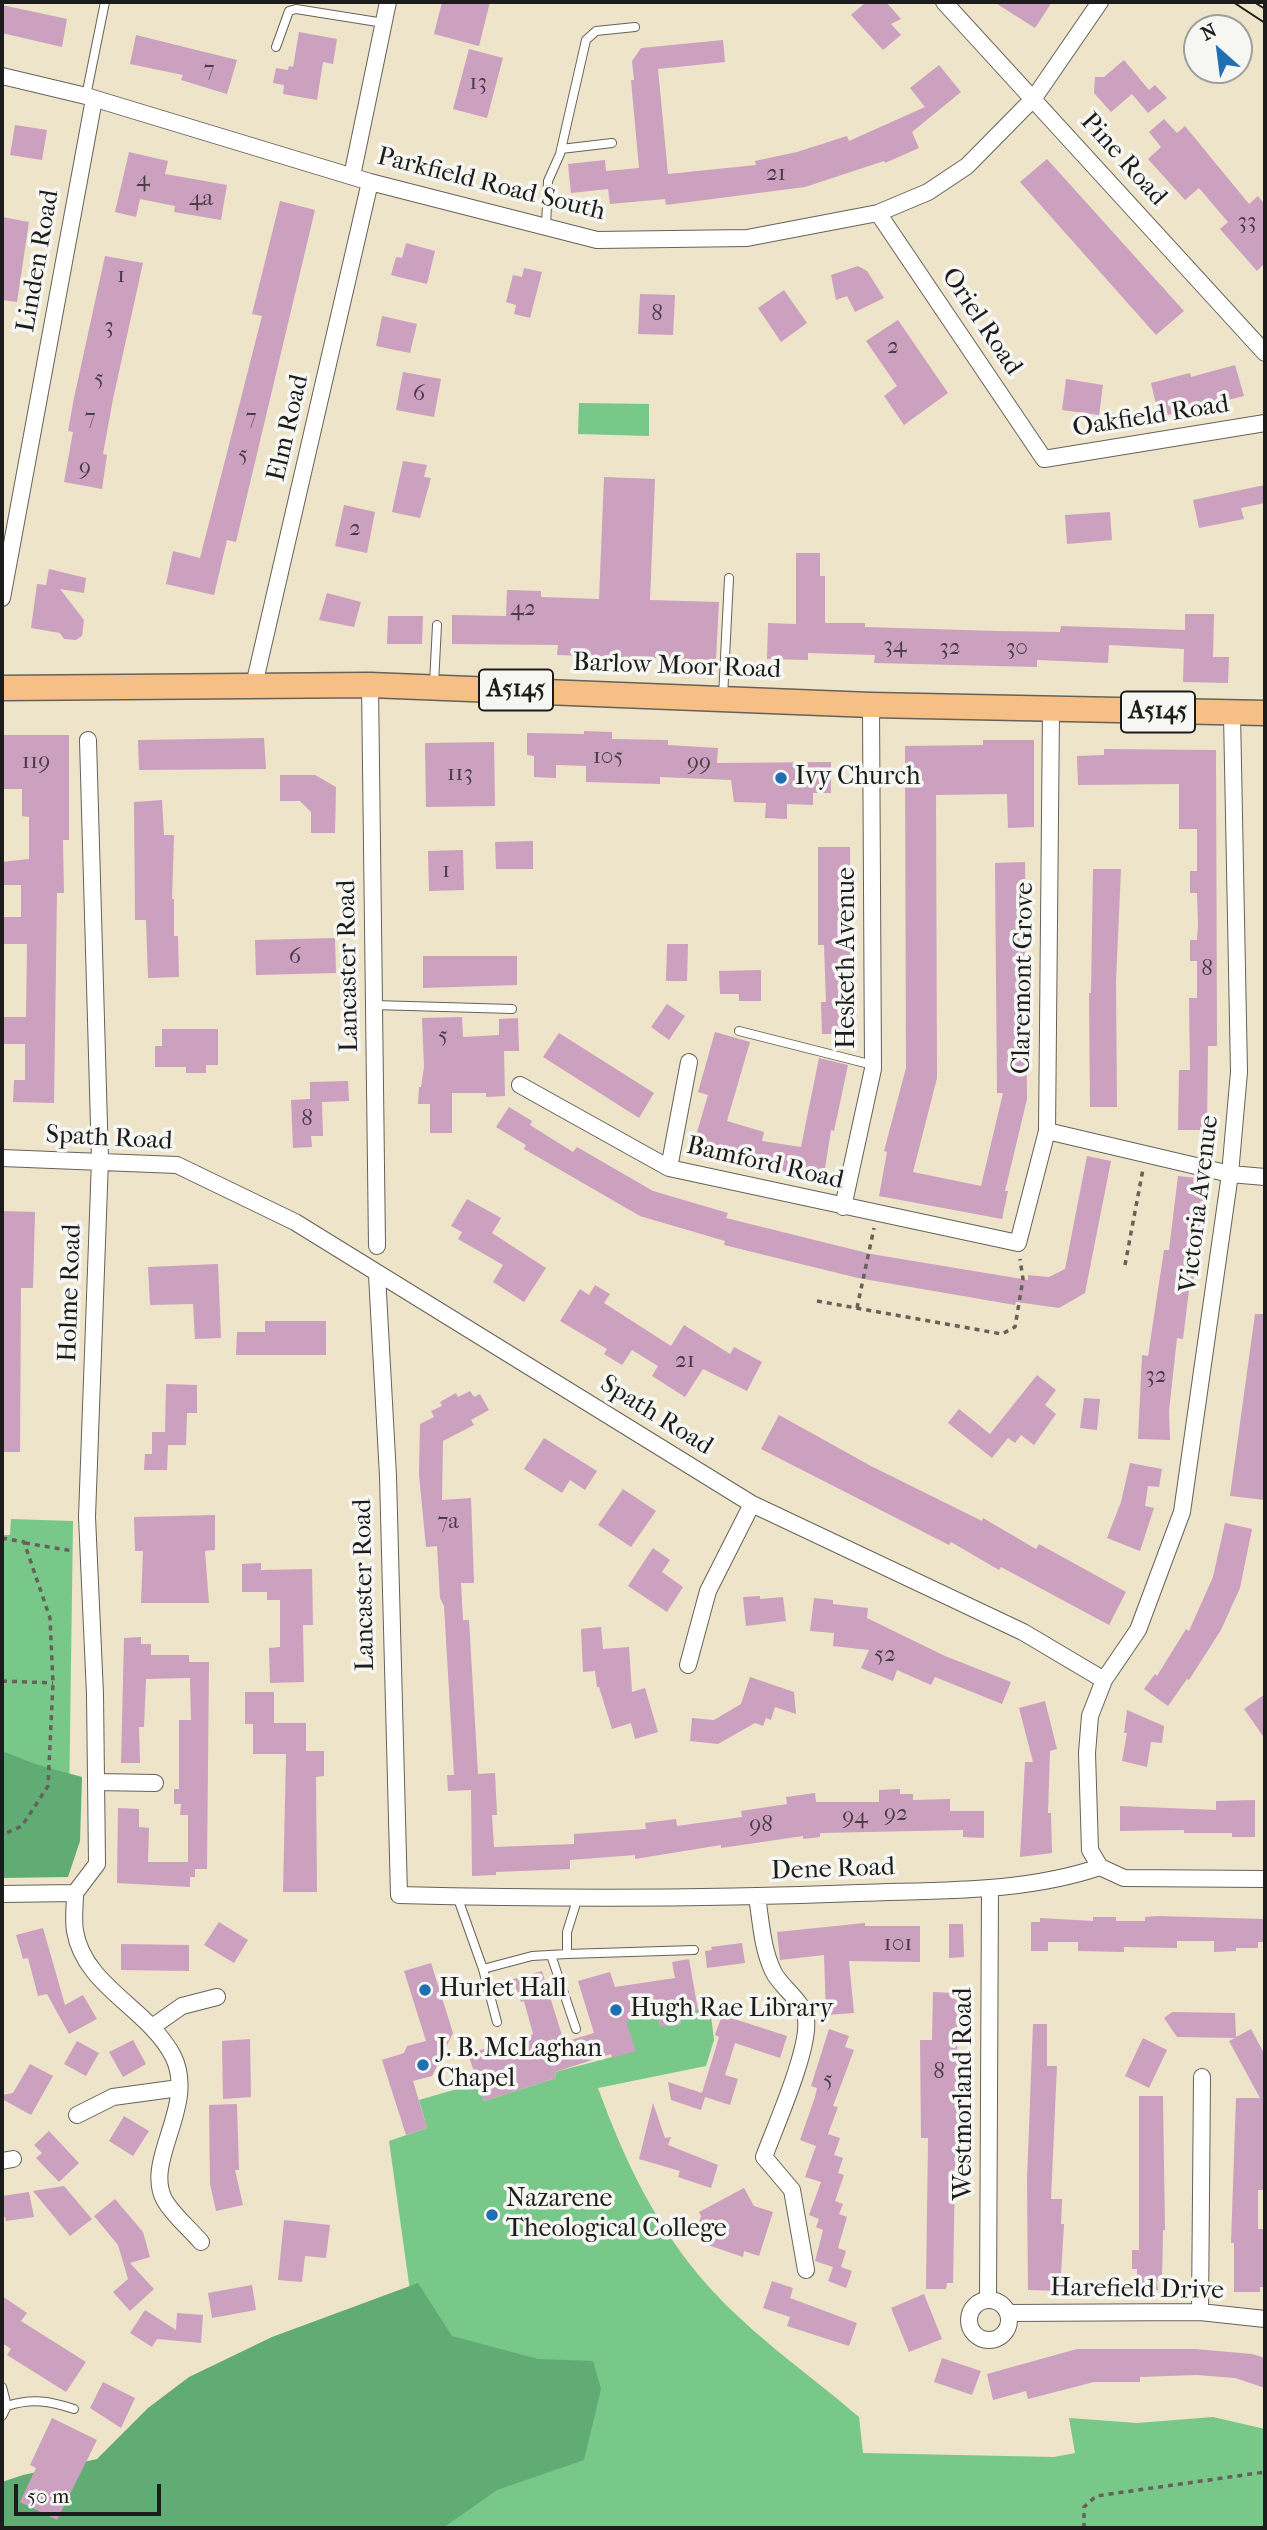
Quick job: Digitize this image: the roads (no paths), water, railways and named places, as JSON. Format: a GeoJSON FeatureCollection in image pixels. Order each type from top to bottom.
{"type":"FeatureCollection","features":[{"type":"Feature","properties":{"kind":"main road","name":"Barlow Moor Road"},"geometry":{"type":"LineString","coordinates":[[2,688],[370,684],[871,705],[1265,713]]}},
{"type":"Feature","properties":{"kind":"street"},"geometry":{"type":"LineString","coordinates":[[352,176],[388,2]]}},
{"type":"Feature","properties":{"kind":"street","name":"Pine Road"},"geometry":{"type":"LineString","coordinates":[[944,2],[1265,353]]}},
{"type":"Feature","properties":{"kind":"street","name":"Parkfield Road South"},"geometry":{"type":"LineString","coordinates":[[2,76],[90,97],[370,183],[597,240],[747,238],[878,213],[928,192],[967,166],[1034,98],[1100,2]]}},
{"type":"Feature","properties":{"kind":"street","name":"Linden Road"},"geometry":{"type":"LineString","coordinates":[[2,598],[90,97]]}},
{"type":"Feature","properties":{"kind":"street","name":"Elm Road"},"geometry":{"type":"LineString","coordinates":[[254,685],[370,183]]}},
{"type":"Feature","properties":{"kind":"street","name":"Oriel Road"},"geometry":{"type":"LineString","coordinates":[[878,213],[1044,459]]}},
{"type":"Feature","properties":{"kind":"street","name":"Oakfield Road"},"geometry":{"type":"LineString","coordinates":[[1044,459],[1265,422]]}},
{"type":"Feature","properties":{"kind":"street","name":"Lancaster Road"},"geometry":{"type":"LineString","coordinates":[[370,684],[377,1246]]}},
{"type":"Feature","properties":{"kind":"street","name":"Hesketh Avenue"},"geometry":{"type":"LineString","coordinates":[[843,1207],[873,1065],[871,705]]}},
{"type":"Feature","properties":{"kind":"street","name":"Claremont Grove"},"geometry":{"type":"LineString","coordinates":[[1018,1243],[1047,1130],[1051,710]]}},
{"type":"Feature","properties":{"kind":"street","name":"Victoria Avenue"},"geometry":{"type":"LineString","coordinates":[[1104,1680],[1138,1630],[1182,1512],[1230,1174],[1240,1072],[1232,714]]}},
{"type":"Feature","properties":{"kind":"street","name":"Holme Road"},"geometry":{"type":"LineString","coordinates":[[75,1893],[97,1864],[87,1517],[100,1160],[88,740]]}},
{"type":"Feature","properties":{"kind":"street"},"geometry":{"type":"LineString","coordinates":[[669,1168],[689,1062]]}},
{"type":"Feature","properties":{"kind":"street","name":"Bamford Road"},"geometry":{"type":"LineString","coordinates":[[520,1085],[669,1168],[1018,1243]]}},
{"type":"Feature","properties":{"kind":"street"},"geometry":{"type":"LineString","coordinates":[[1047,1130],[1230,1174],[1265,1177]]}},
{"type":"Feature","properties":{"kind":"street","name":"Spath Road"},"geometry":{"type":"LineString","coordinates":[[2,1158],[177,1165],[295,1222],[752,1504],[1023,1632],[1104,1680]]}},
{"type":"Feature","properties":{"kind":"street","name":"Lancaster Road"},"geometry":{"type":"LineString","coordinates":[[377,1275],[387,1476],[399,1895]]}},
{"type":"Feature","properties":{"kind":"street"},"geometry":{"type":"LineString","coordinates":[[688,1665],[708,1591],[752,1504]]}},
{"type":"Feature","properties":{"kind":"street"},"geometry":{"type":"LineString","coordinates":[[1104,1680],[1090,1716],[1087,1753],[1090,1850],[1100,1867],[1124,1878],[1265,1879]]}},
{"type":"Feature","properties":{"kind":"street"},"geometry":{"type":"LineString","coordinates":[[96,1782],[155,1783]]}},
{"type":"Feature","properties":{"kind":"street","name":"Dene Road"},"geometry":{"type":"LineString","coordinates":[[399,1895],[578,1899],[757,1897],[990,1889],[1062,1880],[1100,1867]]}},
{"type":"Feature","properties":{"kind":"street","name":"Westmorland Road"},"geometry":{"type":"LineString","coordinates":[[988,2300],[990,1889]]}},
{"type":"Feature","properties":{"kind":"street"},"geometry":{"type":"LineString","coordinates":[[2,1894],[75,1893],[75,1931],[90,1969],[152,2027],[174,2057],[179,2088],[177,2117],[159,2164],[164,2200],[201,2242]]}},
{"type":"Feature","properties":{"kind":"street"},"geometry":{"type":"LineString","coordinates":[[757,1897],[765,1945],[773,1972],[793,1995],[806,2018],[803,2044],[764,2157],[792,2190],[806,2270]]}},
{"type":"Feature","properties":{"kind":"street"},"geometry":{"type":"LineString","coordinates":[[152,2027],[182,2006],[217,1997]]}},
{"type":"Feature","properties":{"kind":"street"},"geometry":{"type":"LineString","coordinates":[[1200,2312],[1202,2077]]}},
{"type":"Feature","properties":{"kind":"street"},"geometry":{"type":"LineString","coordinates":[[78,2115],[113,2097],[179,2088]]}},
{"type":"Feature","properties":{"kind":"street"},"geometry":{"type":"LineString","coordinates":[[988,2300],[1000,2303],[1008,2313],[1008,2326],[1000,2336],[988,2340],[976,2334],[970,2316],[976,2305],[988,2300]]}},
{"type":"Feature","properties":{"kind":"street","name":"Harefield Drive"},"geometry":{"type":"LineString","coordinates":[[1008,2313],[1200,2312],[1265,2319]]}},
{"type":"Feature","properties":{"kind":"lane"},"geometry":{"type":"LineString","coordinates":[[90,97],[106,2]]}},
{"type":"Feature","properties":{"kind":"lane"},"geometry":{"type":"LineString","coordinates":[[276,47],[285,16],[296,9],[384,23]]}},
{"type":"Feature","properties":{"kind":"lane"},"geometry":{"type":"LineString","coordinates":[[546,227],[544,213],[548,181],[561,149],[586,40],[596,31],[635,27]]}},
{"type":"Feature","properties":{"kind":"lane"},"geometry":{"type":"LineString","coordinates":[[561,149],[612,143]]}},
{"type":"Feature","properties":{"kind":"lane"},"geometry":{"type":"LineString","coordinates":[[723,698],[730,578]]}},
{"type":"Feature","properties":{"kind":"lane"},"geometry":{"type":"LineString","coordinates":[[434,687],[437,625]]}},
{"type":"Feature","properties":{"kind":"lane"},"geometry":{"type":"LineString","coordinates":[[374,1005],[512,1009]]}},
{"type":"Feature","properties":{"kind":"lane"},"geometry":{"type":"LineString","coordinates":[[739,1031],[873,1065]]}},
{"type":"Feature","properties":{"kind":"lane"},"geometry":{"type":"LineString","coordinates":[[457,1896],[483,1969],[497,2022]]}},
{"type":"Feature","properties":{"kind":"lane"},"geometry":{"type":"LineString","coordinates":[[566,1954],[568,1932],[578,1899]]}},
{"type":"Feature","properties":{"kind":"lane"},"geometry":{"type":"LineString","coordinates":[[483,1969],[551,1955],[694,1950]]}},
{"type":"Feature","properties":{"kind":"lane"},"geometry":{"type":"LineString","coordinates":[[551,1955],[576,2029]]}},
{"type":"Feature","properties":{"kind":"lane"},"geometry":{"type":"LineString","coordinates":[[2,2387],[7,2406],[2,2416]]}},
{"type":"Feature","properties":{"kind":"lane"},"geometry":{"type":"LineString","coordinates":[[7,2406],[24,2401],[47,2400],[74,2409]]}},
{"type":"Feature","properties":{"kind":"tram line"},"geometry":{"type":"LineString","coordinates":[[1233,2],[1265,23]]}},
{"type":"Feature","properties":{"kind":"tram line"},"geometry":{"type":"LineString","coordinates":[[1254,2],[1265,9]]}},
{"type":"Feature","properties":{"kind":"place","name":"Ivy Church"},"geometry":{"type":"Point","coordinates":[781,778]}},
{"type":"Feature","properties":{"kind":"place","name":"Hurlet Hall"},"geometry":{"type":"Point","coordinates":[425,1990]}},
{"type":"Feature","properties":{"kind":"place","name":"Hugh Rae Library"},"geometry":{"type":"Point","coordinates":[616,2010]}},
{"type":"Feature","properties":{"kind":"place","name":"J. B. McLaghan Chapel"},"geometry":{"type":"Point","coordinates":[423,2065]}},
{"type":"Feature","properties":{"kind":"place","name":"Nazarene Theological College"},"geometry":{"type":"Point","coordinates":[492,2215]}}]}
